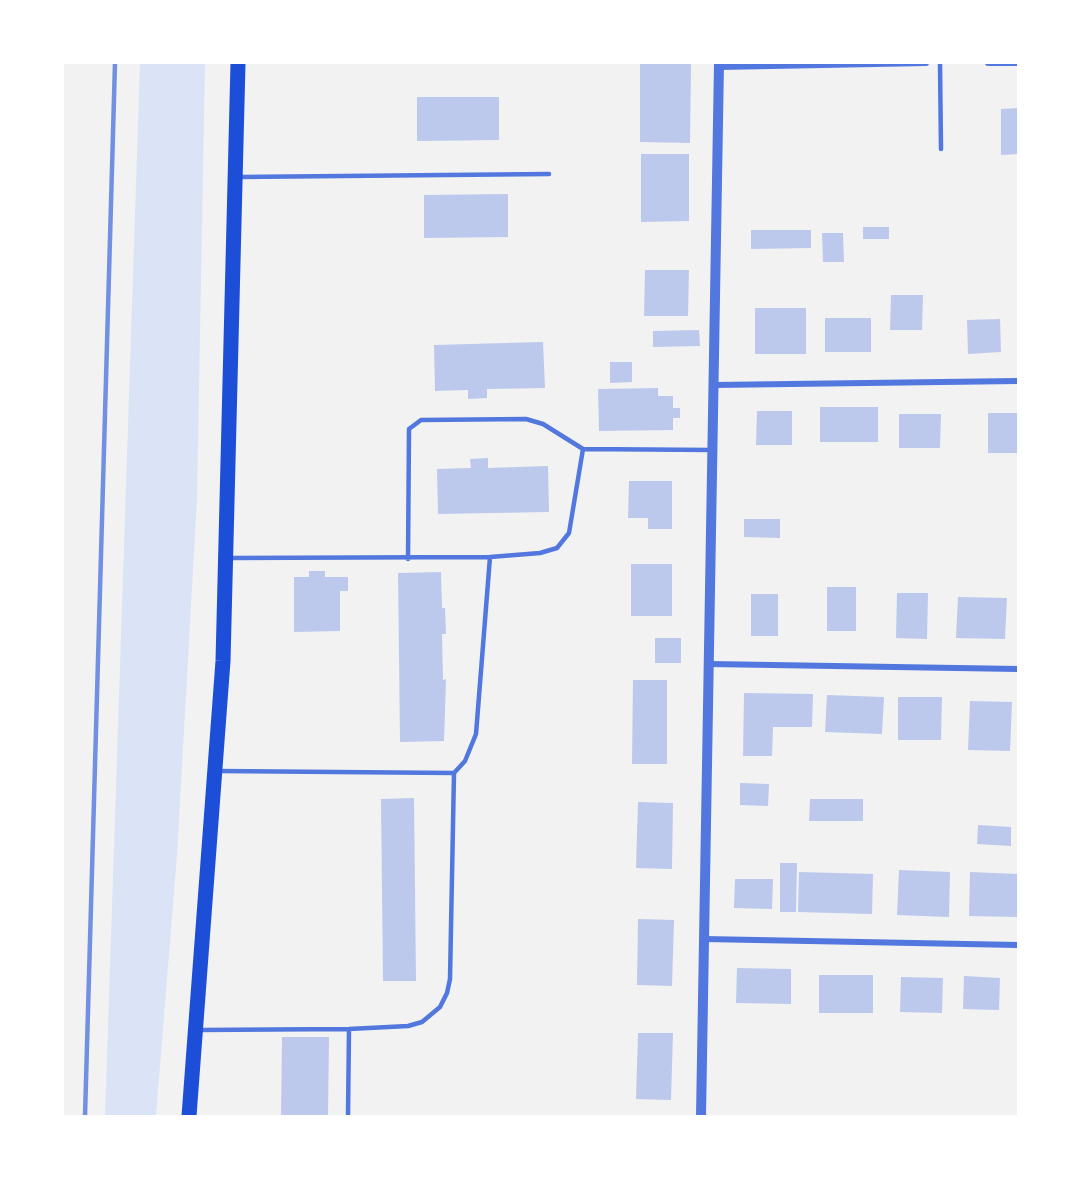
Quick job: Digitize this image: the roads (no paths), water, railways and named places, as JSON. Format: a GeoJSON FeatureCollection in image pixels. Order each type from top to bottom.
{"type":"FeatureCollection","features":[{"type":"Feature","properties":{"kind":"main road"},"geometry":{"type":"LineString","coordinates":[[189,1116],[215,771],[227,558],[238,63]]}},
{"type":"Feature","properties":{"kind":"street"},"geometry":{"type":"LineString","coordinates":[[700,1116],[710,664],[719,65],[926,63]]}},
{"type":"Feature","properties":{"kind":"street"},"geometry":{"type":"LineString","coordinates":[[988,63],[1018,63]]}},
{"type":"Feature","properties":{"kind":"street"},"geometry":{"type":"LineString","coordinates":[[714,385],[1018,381]]}},
{"type":"Feature","properties":{"kind":"street"},"geometry":{"type":"LineString","coordinates":[[710,664],[1018,669]]}},
{"type":"Feature","properties":{"kind":"street"},"geometry":{"type":"LineString","coordinates":[[703,939],[1018,945]]}},
{"type":"Feature","properties":{"kind":"lane"},"geometry":{"type":"LineString","coordinates":[[940,63],[941,148]]}},
{"type":"Feature","properties":{"kind":"lane"},"geometry":{"type":"LineString","coordinates":[[236,177],[549,174]]}},
{"type":"Feature","properties":{"kind":"lane"},"geometry":{"type":"LineString","coordinates":[[408,559],[409,429],[421,420],[526,419],[543,424],[583,449],[713,450]]}},
{"type":"Feature","properties":{"kind":"lane"},"geometry":{"type":"LineString","coordinates":[[227,558],[490,557],[540,553],[557,548],[568,533],[583,449]]}},
{"type":"Feature","properties":{"kind":"lane"},"geometry":{"type":"LineString","coordinates":[[196,1030],[349,1029],[408,1026],[423,1022],[440,1007],[450,980],[454,773],[465,761],[476,734],[490,557]]}},
{"type":"Feature","properties":{"kind":"lane"},"geometry":{"type":"LineString","coordinates":[[215,771],[454,773]]}},
{"type":"Feature","properties":{"kind":"lane"},"geometry":{"type":"LineString","coordinates":[[348,1116],[349,1029]]}},
{"type":"Feature","properties":{"kind":"railway"},"geometry":{"type":"LineString","coordinates":[[85,1116],[115,63]]}}]}
